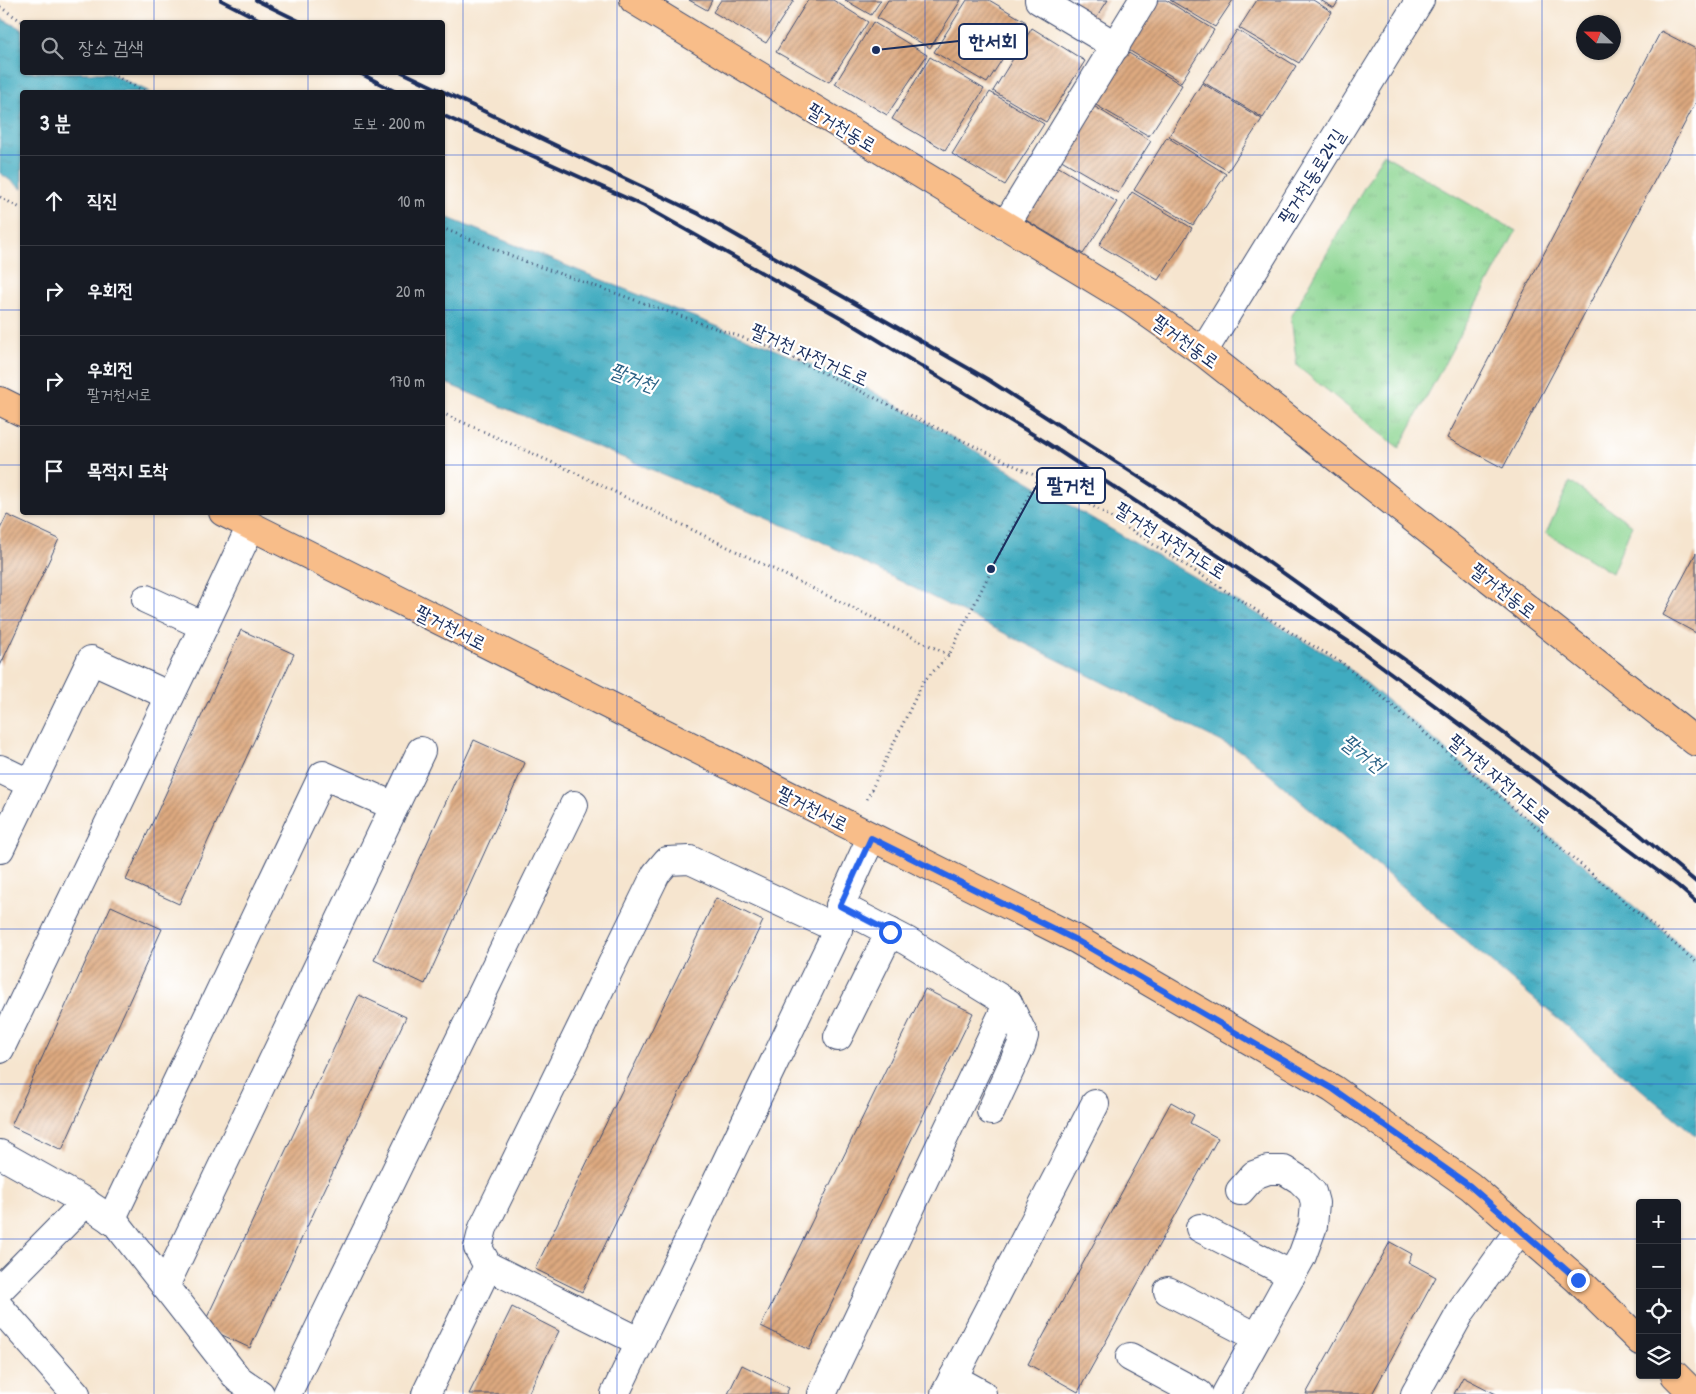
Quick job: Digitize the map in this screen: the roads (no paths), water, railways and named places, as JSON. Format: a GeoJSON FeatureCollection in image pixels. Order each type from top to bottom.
{"type":"FeatureCollection","features":[{"type":"Feature","properties":{"kind":"main road","name":"팔거천동로"},"geometry":{"type":"LineString","coordinates":[[634,0],[1132,302],[1203,352],[1696,742]]}},
{"type":"Feature","properties":{"kind":"main road"},"geometry":{"type":"LineString","coordinates":[[0,401],[20,411]]}},
{"type":"Feature","properties":{"kind":"main road","name":"팔거천서로"},"geometry":{"type":"LineString","coordinates":[[229,515],[1076,940],[1333,1089],[1470,1186],[1578,1280],[1636,1337]]}},
{"type":"Feature","properties":{"kind":"main road"},"geometry":{"type":"LineString","coordinates":[[1679,1379],[1694,1394]]}},
{"type":"Feature","properties":{"kind":"street"},"geometry":{"type":"LineString","coordinates":[[1039,0],[1116,46]]}},
{"type":"Feature","properties":{"kind":"street"},"geometry":{"type":"LineString","coordinates":[[1005,226],[1143,0]]}},
{"type":"Feature","properties":{"kind":"street","name":"팔거천동로24길"},"geometry":{"type":"LineString","coordinates":[[1203,352],[1420,0]]}},
{"type":"Feature","properties":{"kind":"street"},"geometry":{"type":"LineString","coordinates":[[0,1049],[251,526]]}},
{"type":"Feature","properties":{"kind":"street"},"geometry":{"type":"LineString","coordinates":[[146,599],[204,626]]}},
{"type":"Feature","properties":{"kind":"street"},"geometry":{"type":"LineString","coordinates":[[0,850],[91,660],[170,696]]}},
{"type":"Feature","properties":{"kind":"street"},"geometry":{"type":"LineString","coordinates":[[165,1286],[421,751]]}},
{"type":"Feature","properties":{"kind":"street"},"geometry":{"type":"LineString","coordinates":[[0,769],[31,784]]}},
{"type":"Feature","properties":{"kind":"street"},"geometry":{"type":"LineString","coordinates":[[111,1220],[323,775],[394,806]]}},
{"type":"Feature","properties":{"kind":"street"},"geometry":{"type":"LineString","coordinates":[[287,1394],[574,805]]}},
{"type":"Feature","properties":{"kind":"street"},"geometry":{"type":"LineString","coordinates":[[615,1394],[839,918],[862,833]]}},
{"type":"Feature","properties":{"kind":"street"},"geometry":{"type":"LineString","coordinates":[[640,1342],[488,1266],[478,1248],[483,1228],[656,874],[668,861],[690,860],[839,918],[890,932],[1008,1003],[1024,1036],[991,1111]]}},
{"type":"Feature","properties":{"kind":"street"},"geometry":{"type":"LineString","coordinates":[[838,1037],[890,932]]}},
{"type":"Feature","properties":{"kind":"street"},"geometry":{"type":"LineString","coordinates":[[822,1394],[1008,1003]]}},
{"type":"Feature","properties":{"kind":"street"},"geometry":{"type":"LineString","coordinates":[[982,1394],[949,1386],[1095,1104]]}},
{"type":"Feature","properties":{"kind":"street"},"geometry":{"type":"LineString","coordinates":[[0,1154],[86,1202],[116,1224],[238,1379],[260,1394]]}},
{"type":"Feature","properties":{"kind":"street"},"geometry":{"type":"LineString","coordinates":[[1226,1394],[1302,1256],[1313,1226],[1315,1203],[1312,1192],[1300,1180],[1284,1170],[1268,1170],[1254,1176],[1240,1191]]}},
{"type":"Feature","properties":{"kind":"street"},"geometry":{"type":"LineString","coordinates":[[0,1289],[86,1202]]}},
{"type":"Feature","properties":{"kind":"street"},"geometry":{"type":"LineString","coordinates":[[1200,1228],[1292,1275]]}},
{"type":"Feature","properties":{"kind":"street"},"geometry":{"type":"LineString","coordinates":[[1415,1394],[1462,1310],[1520,1229]]}},
{"type":"Feature","properties":{"kind":"street"},"geometry":{"type":"LineString","coordinates":[[426,1394],[488,1266]]}},
{"type":"Feature","properties":{"kind":"street"},"geometry":{"type":"LineString","coordinates":[[1168,1291],[1257,1337]]}},
{"type":"Feature","properties":{"kind":"street"},"geometry":{"type":"LineString","coordinates":[[0,1308],[76,1394]]}},
{"type":"Feature","properties":{"kind":"street"},"geometry":{"type":"LineString","coordinates":[[1130,1357],[1199,1394]]}},
{"type":"Feature","properties":{"kind":"water"},"geometry":{"type":"Polygon","coordinates":[[[0,18],[20,28],[20,75],[113,75],[146,90],[20,90],[20,188],[0,173],[0,18]]]}},
{"type":"Feature","properties":{"kind":"water"},"geometry":{"type":"Polygon","coordinates":[[[445,217],[858,383],[1341,662],[1696,958],[1696,1136],[1244,753],[814,538],[445,383],[445,217]]]}},
{"type":"Feature","properties":{"kind":"railway"},"geometry":{"type":"LineString","coordinates":[[221,0],[260,20]]}},
{"type":"Feature","properties":{"kind":"railway"},"geometry":{"type":"LineString","coordinates":[[256,0],[297,20]]}},
{"type":"Feature","properties":{"kind":"railway"},"geometry":{"type":"LineString","coordinates":[[364,75],[392,90]]}},
{"type":"Feature","properties":{"kind":"railway"},"geometry":{"type":"LineString","coordinates":[[408,75],[440,90]]}},
{"type":"Feature","properties":{"kind":"railway"},"geometry":{"type":"LineString","coordinates":[[445,93],[699,214],[987,379],[1240,542],[1412,665],[1638,833],[1696,882]]}},
{"type":"Feature","properties":{"kind":"railway"},"geometry":{"type":"LineString","coordinates":[[445,116],[644,206],[847,321],[1047,443],[1349,642],[1678,886],[1696,902]]}},
{"type":"Feature","properties":{"kind":"place","name":"한서회"},"geometry":{"type":"Point","coordinates":[876,50]}},
{"type":"Feature","properties":{"kind":"place","name":"팔거천"},"geometry":{"type":"Point","coordinates":[991,569]}}]}
